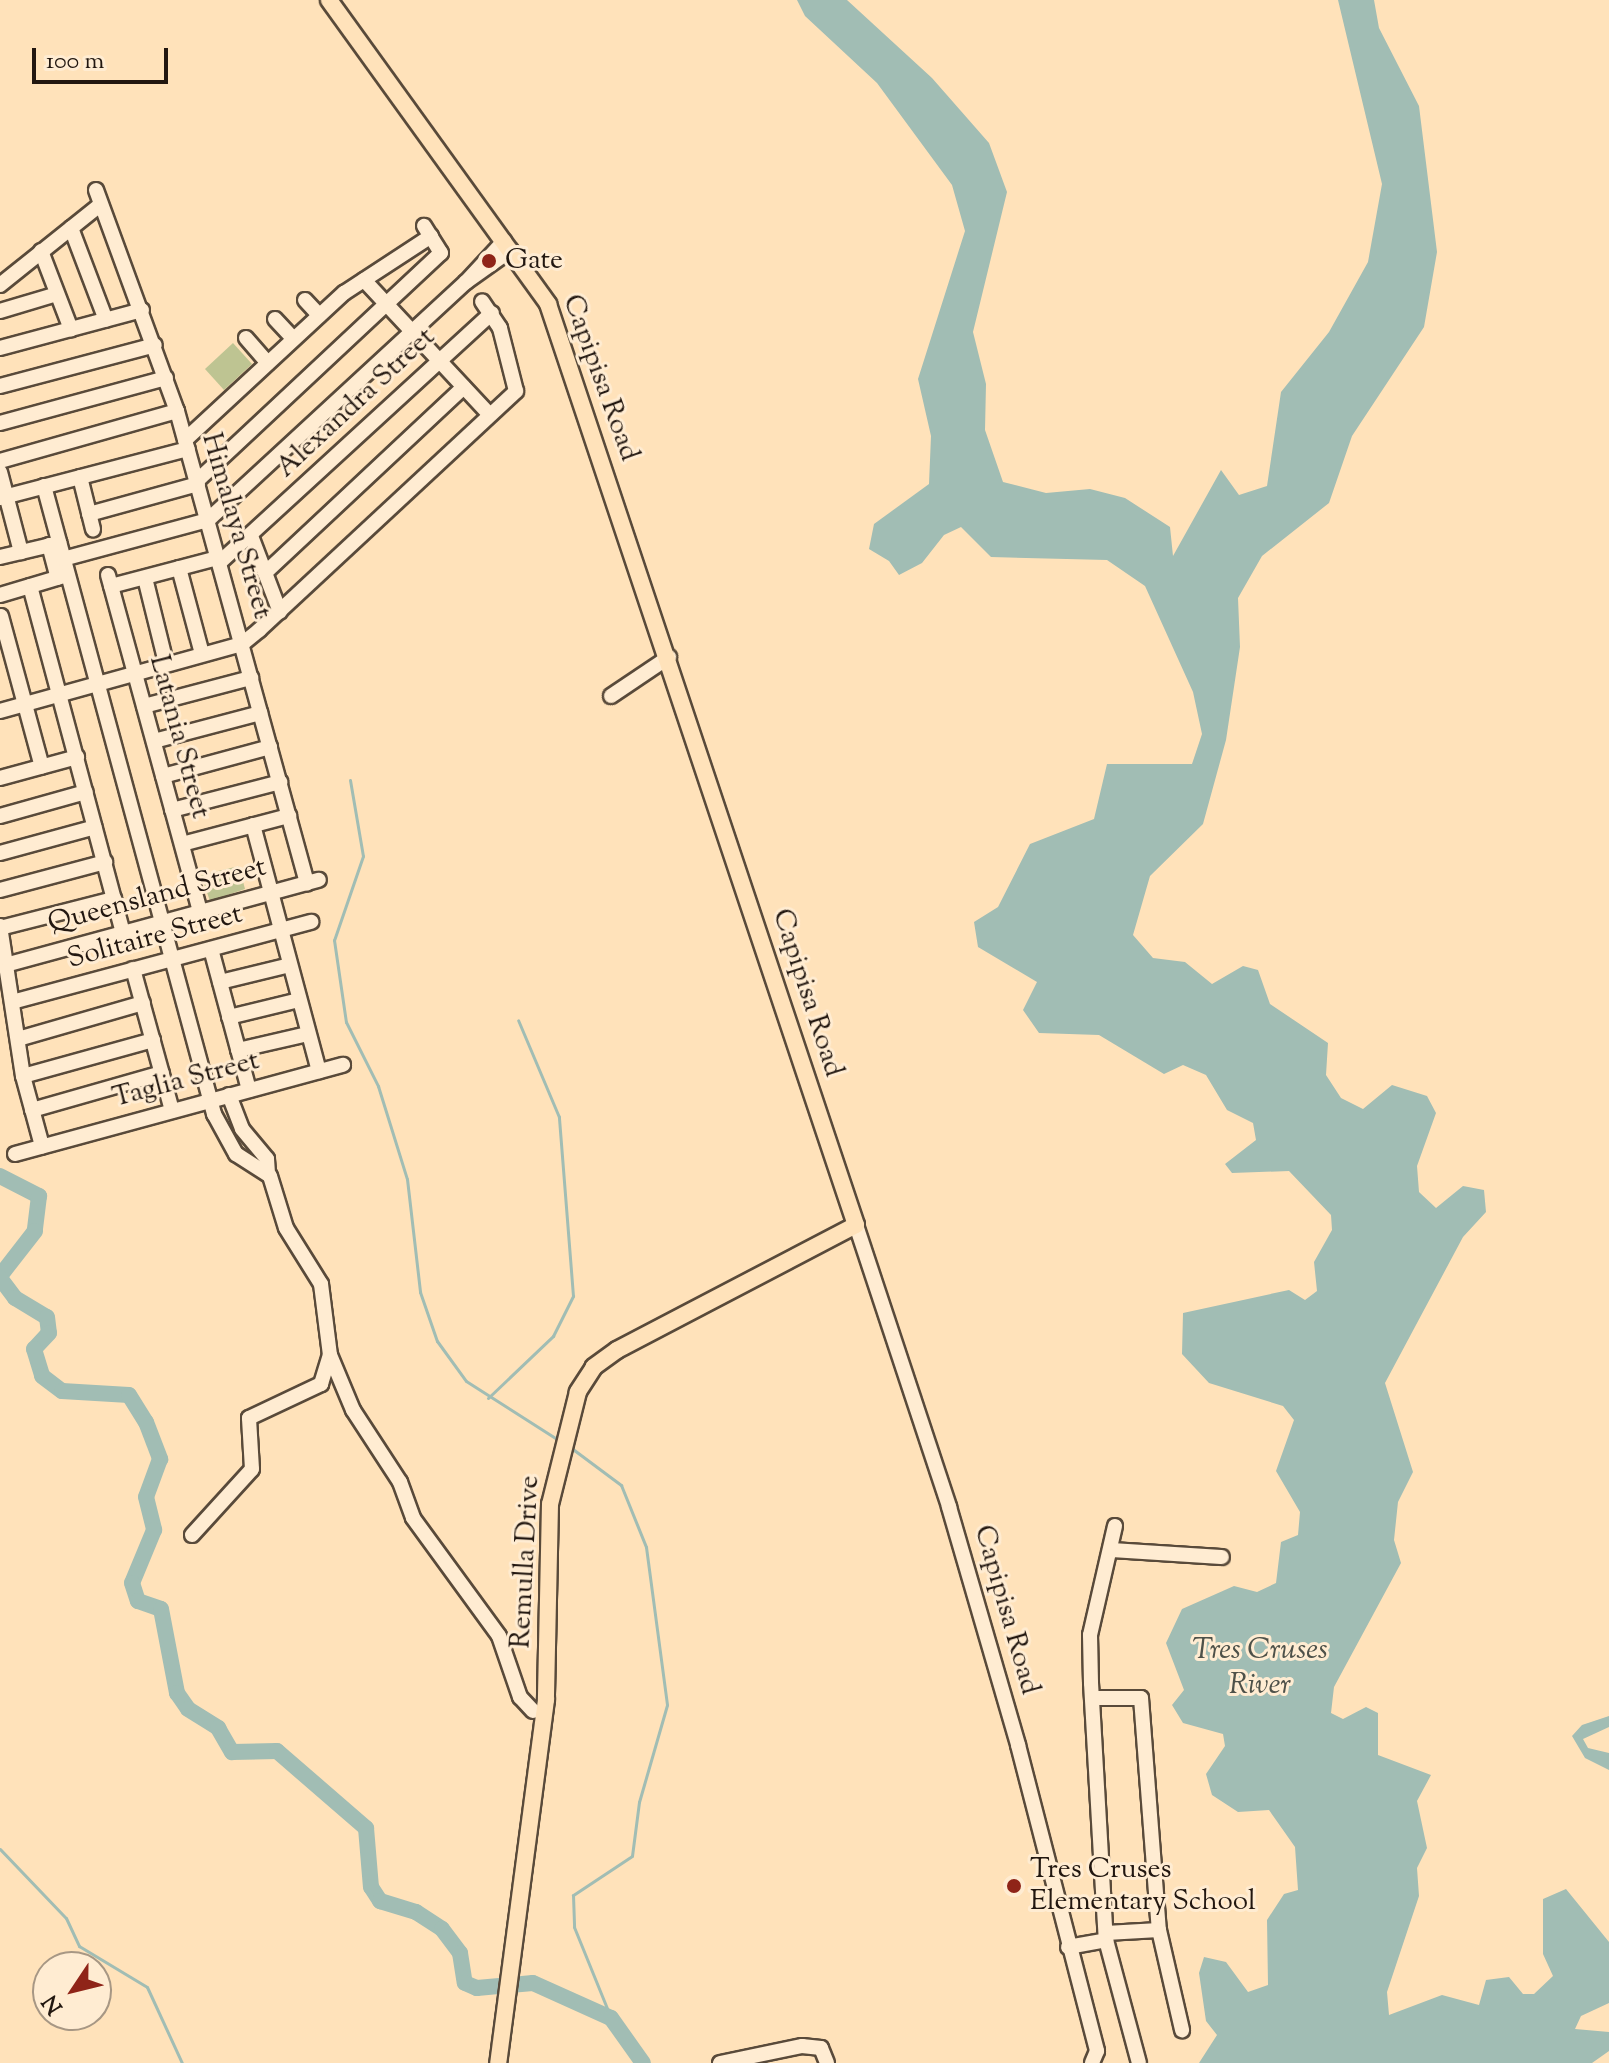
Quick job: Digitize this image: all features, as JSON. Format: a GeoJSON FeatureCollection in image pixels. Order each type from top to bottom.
{"type":"FeatureCollection","features":[{"type":"Feature","properties":{"kind":"main road","name":"Capipisa Road"},"geometry":{"type":"LineString","coordinates":[[329,0],[508,245],[553,316],[856,1225]]}},
{"type":"Feature","properties":{"kind":"main road","name":"Remulla Drive"},"geometry":{"type":"LineString","coordinates":[[498,2063],[517,1938],[546,1700],[550,1504],[574,1402],[590,1372],[617,1350],[856,1225]]}},
{"type":"Feature","properties":{"kind":"street","name":"Himalaya Street"},"geometry":{"type":"LineString","coordinates":[[71,228],[98,197],[177,411],[289,816],[313,881]]}},
{"type":"Feature","properties":{"kind":"street"},"geometry":{"type":"LineString","coordinates":[[0,285],[71,228],[106,320]]}},
{"type":"Feature","properties":{"kind":"street"},"geometry":{"type":"LineString","coordinates":[[3,497],[186,444],[319,315],[428,231],[441,253],[197,483],[91,522],[80,477]]}},
{"type":"Feature","properties":{"kind":"street"},"geometry":{"type":"LineString","coordinates":[[63,559],[208,520],[411,330],[508,245]]}},
{"type":"Feature","properties":{"kind":"street"},"geometry":{"type":"LineString","coordinates":[[41,251],[71,329]]}},
{"type":"Feature","properties":{"kind":"street"},"geometry":{"type":"LineString","coordinates":[[0,711],[59,691],[242,644],[280,612],[489,414],[364,280]]}},
{"type":"Feature","properties":{"kind":"street"},"geometry":{"type":"LineString","coordinates":[[0,311],[57,294]]}},
{"type":"Feature","properties":{"kind":"street"},"geometry":{"type":"LineString","coordinates":[[305,300],[319,315]]}},
{"type":"Feature","properties":{"kind":"street","name":"Alexandra Street"},"geometry":{"type":"LineString","coordinates":[[110,581],[145,578],[218,561],[251,536],[439,361],[487,307],[518,386],[489,414]]}},
{"type":"Feature","properties":{"kind":"street"},"geometry":{"type":"LineString","coordinates":[[0,348],[142,310]]}},
{"type":"Feature","properties":{"kind":"street"},"geometry":{"type":"LineString","coordinates":[[275,319],[293,338]]}},
{"type":"Feature","properties":{"kind":"street"},"geometry":{"type":"LineString","coordinates":[[246,338],[268,363]]}},
{"type":"Feature","properties":{"kind":"street"},"geometry":{"type":"LineString","coordinates":[[0,386],[155,345]]}},
{"type":"Feature","properties":{"kind":"street"},"geometry":{"type":"LineString","coordinates":[[0,423],[166,378]]}},
{"type":"Feature","properties":{"kind":"street"},"geometry":{"type":"LineString","coordinates":[[265,573],[464,387]]}},
{"type":"Feature","properties":{"kind":"street"},"geometry":{"type":"LineString","coordinates":[[0,461],[177,411]]}},
{"type":"Feature","properties":{"kind":"street"},"geometry":{"type":"LineString","coordinates":[[0,472],[3,497],[21,552]]}},
{"type":"Feature","properties":{"kind":"street"},"geometry":{"type":"LineString","coordinates":[[44,486],[62,576],[96,681],[210,1101],[236,1154],[268,1173]]}},
{"type":"Feature","properties":{"kind":"street"},"geometry":{"type":"LineString","coordinates":[[251,536],[280,612]]}},
{"type":"Feature","properties":{"kind":"street"},"geometry":{"type":"LineString","coordinates":[[0,557],[54,544]]}},
{"type":"Feature","properties":{"kind":"street"},"geometry":{"type":"LineString","coordinates":[[54,544],[63,559],[62,576]]}},
{"type":"Feature","properties":{"kind":"street"},"geometry":{"type":"LineString","coordinates":[[179,568],[202,654]]}},
{"type":"Feature","properties":{"kind":"street"},"geometry":{"type":"LineString","coordinates":[[0,595],[62,576]]}},
{"type":"Feature","properties":{"kind":"street"},"geometry":{"type":"LineString","coordinates":[[145,578],[166,663]]}},
{"type":"Feature","properties":{"kind":"street","name":"Latania Street"},"geometry":{"type":"LineString","coordinates":[[110,581],[200,912]]}},
{"type":"Feature","properties":{"kind":"street"},"geometry":{"type":"LineString","coordinates":[[30,586],[123,933]]}},
{"type":"Feature","properties":{"kind":"street"},"geometry":{"type":"LineString","coordinates":[[1,616],[2,632],[42,767]]}},
{"type":"Feature","properties":{"kind":"street"},"geometry":{"type":"LineString","coordinates":[[611,696],[669,657]]}},
{"type":"Feature","properties":{"kind":"street"},"geometry":{"type":"LineString","coordinates":[[144,706],[251,678]]}},
{"type":"Feature","properties":{"kind":"street"},"geometry":{"type":"LineString","coordinates":[[154,741],[260,713]]}},
{"type":"Feature","properties":{"kind":"street"},"geometry":{"type":"LineString","coordinates":[[163,776],[270,747]]}},
{"type":"Feature","properties":{"kind":"street"},"geometry":{"type":"LineString","coordinates":[[0,778],[77,757]]}},
{"type":"Feature","properties":{"kind":"street"},"geometry":{"type":"LineString","coordinates":[[172,810],[280,782]]}},
{"type":"Feature","properties":{"kind":"street"},"geometry":{"type":"LineString","coordinates":[[0,816],[86,792]]}},
{"type":"Feature","properties":{"kind":"street"},"geometry":{"type":"LineString","coordinates":[[182,844],[289,816]]}},
{"type":"Feature","properties":{"kind":"street"},"geometry":{"type":"LineString","coordinates":[[238,1050],[308,1034],[253,825]]}},
{"type":"Feature","properties":{"kind":"street"},"geometry":{"type":"LineString","coordinates":[[0,853],[95,827]]}},
{"type":"Feature","properties":{"kind":"street"},"geometry":{"type":"LineString","coordinates":[[0,890],[105,862]]}},
{"type":"Feature","properties":{"kind":"street","name":"Queensland Street"},"geometry":{"type":"LineString","coordinates":[[9,964],[313,881]]}},
{"type":"Feature","properties":{"kind":"street"},"geometry":{"type":"LineString","coordinates":[[42,1146],[23,1076],[9,964],[0,927],[114,899]]}},
{"type":"Feature","properties":{"kind":"street","name":"Solitaire Street"},"geometry":{"type":"LineString","coordinates":[[12,1002],[311,922]]}},
{"type":"Feature","properties":{"kind":"street"},"geometry":{"type":"LineString","coordinates":[[211,949],[249,1090]]}},
{"type":"Feature","properties":{"kind":"street"},"geometry":{"type":"LineString","coordinates":[[220,982],[290,965]]}},
{"type":"Feature","properties":{"kind":"street"},"geometry":{"type":"LineString","coordinates":[[133,969],[172,1111]]}},
{"type":"Feature","properties":{"kind":"street"},"geometry":{"type":"LineString","coordinates":[[229,1017],[299,1000]]}},
{"type":"Feature","properties":{"kind":"street"},"geometry":{"type":"LineString","coordinates":[[18,1039],[143,1003]]}},
{"type":"Feature","properties":{"kind":"street","name":"Taglia Street"},"geometry":{"type":"LineString","coordinates":[[15,1154],[331,1068],[314,1053],[308,1034]]}},
{"type":"Feature","properties":{"kind":"street"},"geometry":{"type":"LineString","coordinates":[[23,1076],[153,1040]]}},
{"type":"Feature","properties":{"kind":"street"},"geometry":{"type":"LineString","coordinates":[[32,1110],[162,1073]]}},
{"type":"Feature","properties":{"kind":"street"},"geometry":{"type":"LineString","coordinates":[[229,1095],[242,1129],[267,1159],[268,1173],[286,1228],[321,1284],[330,1355],[413,1518],[499,1636],[520,1697],[533,1711]]}},
{"type":"Feature","properties":{"kind":"street","name":"Capipisa Road"},"geometry":{"type":"LineString","coordinates":[[856,1225],[971,1581],[1097,2059]]}},
{"type":"Feature","properties":{"kind":"street"},"geometry":{"type":"LineString","coordinates":[[192,1535],[252,1469],[249,1418],[321,1384],[330,1355]]}},
{"type":"Feature","properties":{"kind":"street"},"geometry":{"type":"LineString","coordinates":[[1115,1526],[1090,1635],[1092,1698],[1106,1937],[1139,2063]]}},
{"type":"Feature","properties":{"kind":"street"},"geometry":{"type":"LineString","coordinates":[[1111,1550],[1222,1557]]}},
{"type":"Feature","properties":{"kind":"street"},"geometry":{"type":"LineString","coordinates":[[1092,1698],[1141,1698],[1159,1930],[1182,2030]]}},
{"type":"Feature","properties":{"kind":"street"},"geometry":{"type":"LineString","coordinates":[[1068,1947],[1106,1937],[1159,1930]]}},
{"type":"Feature","properties":{"kind":"street"},"geometry":{"type":"LineString","coordinates":[[720,2063],[814,2046],[827,2063]]}},
{"type":"Feature","properties":{"kind":"green space"},"geometry":{"type":"Polygon","coordinates":[[[233,343],[252,364],[224,390],[205,369],[233,343]]]}},
{"type":"Feature","properties":{"kind":"green space"},"geometry":{"type":"Polygon","coordinates":[[[239,866],[245,889],[210,901],[201,875],[239,866]]]}},
{"type":"Feature","properties":{"kind":"water","name":"Tres Cruses River"},"geometry":{"type":"Polygon","coordinates":[[[797,0],[847,0],[932,78],[989,143],[1007,192],[973,332],[986,384],[985,430],[1003,482],[1046,493],[1090,489],[1125,498],[1170,527],[1173,556],[1221,470],[1239,495],[1267,486],[1281,392],[1329,332],[1368,262],[1382,184],[1338,0],[1374,0],[1379,28],[1419,106],[1437,252],[1424,327],[1352,436],[1329,503],[1262,556],[1238,598],[1240,647],[1226,740],[1203,824],[1150,876],[1133,935],[1153,958],[1185,962],[1212,984],[1243,966],[1258,970],[1270,1004],[1328,1043],[1326,1075],[1341,1098],[1363,1109],[1392,1085],[1427,1096],[1436,1113],[1417,1166],[1419,1192],[1436,1208],[1463,1186],[1484,1190],[1486,1212],[1463,1237],[1385,1383],[1413,1472],[1398,1502],[1394,1540],[1401,1563],[1334,1687],[1331,1713],[1343,1719],[1366,1707],[1378,1713],[1378,1755],[1431,1775],[1417,1801],[1427,1848],[1417,1868],[1419,1896],[1387,1992],[1389,2015],[1442,1995],[1479,2005],[1486,1980],[1509,1977],[1523,1994],[1534,1994],[1553,1976],[1543,1954],[1543,1899],[1566,1889],[1609,1942],[1609,2003],[1581,2016],[1575,2029],[1609,2032],[1609,2051],[1592,2063],[1199,2063],[1217,2035],[1206,2021],[1199,1973],[1204,1957],[1226,1962],[1248,1992],[1268,1985],[1267,1920],[1284,1894],[1298,1890],[1295,1847],[1269,1810],[1238,1812],[1212,1795],[1206,1774],[1225,1746],[1223,1734],[1183,1723],[1172,1705],[1184,1690],[1166,1643],[1182,1609],[1234,1586],[1257,1592],[1276,1583],[1281,1542],[1298,1535],[1300,1512],[1276,1471],[1294,1420],[1283,1406],[1209,1383],[1182,1354],[1183,1313],[1289,1290],[1305,1300],[1317,1291],[1314,1262],[1332,1230],[1331,1215],[1289,1171],[1232,1173],[1225,1164],[1256,1140],[1253,1123],[1227,1110],[1206,1075],[1183,1065],[1164,1074],[1099,1035],[1039,1033],[1023,1010],[1037,982],[978,947],[974,922],[998,907],[1030,844],[1094,819],[1107,764],[1192,764],[1202,734],[1193,692],[1145,586],[1107,560],[991,557],[961,527],[944,535],[922,563],[899,575],[889,561],[869,549],[874,524],[929,484],[931,436],[918,379],[965,231],[952,185],[877,83],[805,16],[797,0]]]}},
{"type":"Feature","properties":{"kind":"water"},"geometry":{"type":"Polygon","coordinates":[[[1609,1716],[1609,1727],[1583,1739],[1588,1748],[1609,1753],[1609,1770],[1585,1758],[1572,1736],[1582,1725],[1609,1716]]]}},
{"type":"Feature","properties":{"kind":"waterway"},"geometry":{"type":"LineString","coordinates":[[350,780],[363,856],[334,940],[346,1022],[378,1086],[407,1179],[420,1292],[437,1341],[466,1381],[560,1441]]}},
{"type":"Feature","properties":{"kind":"waterway"},"geometry":{"type":"LineString","coordinates":[[488,1398],[553,1336],[573,1296],[559,1117],[518,1020]]}},
{"type":"Feature","properties":{"kind":"waterway"},"geometry":{"type":"LineString","coordinates":[[0,1176],[39,1196],[35,1231],[0,1276]]}},
{"type":"Feature","properties":{"kind":"waterway"},"geometry":{"type":"LineString","coordinates":[[0,1278],[15,1298],[47,1317],[49,1333],[34,1349],[42,1376],[62,1391],[129,1395],[146,1422],[160,1459],[146,1497],[154,1530],[132,1583],[138,1601],[161,1609],[177,1693],[188,1709],[218,1728],[232,1752],[277,1751],[366,1828],[371,1887],[380,1901],[416,1912],[442,1929],[460,1953],[465,1983],[477,1988],[533,1983],[611,2018],[643,2063]]}},
{"type":"Feature","properties":{"kind":"waterway"},"geometry":{"type":"LineString","coordinates":[[570,1447],[621,1485],[646,1547],[667,1705],[639,1802],[632,1856],[573,1895],[574,1927],[611,2018]]}},
{"type":"Feature","properties":{"kind":"waterway"},"geometry":{"type":"LineString","coordinates":[[0,1849],[66,1918],[79,1946],[147,1987],[182,2063]]}},
{"type":"Feature","properties":{"kind":"place","name":"Gate"},"geometry":{"type":"Point","coordinates":[489,261]}},
{"type":"Feature","properties":{"kind":"place","name":"Tres Cruses Elementary School"},"geometry":{"type":"Point","coordinates":[1014,1886]}}]}
